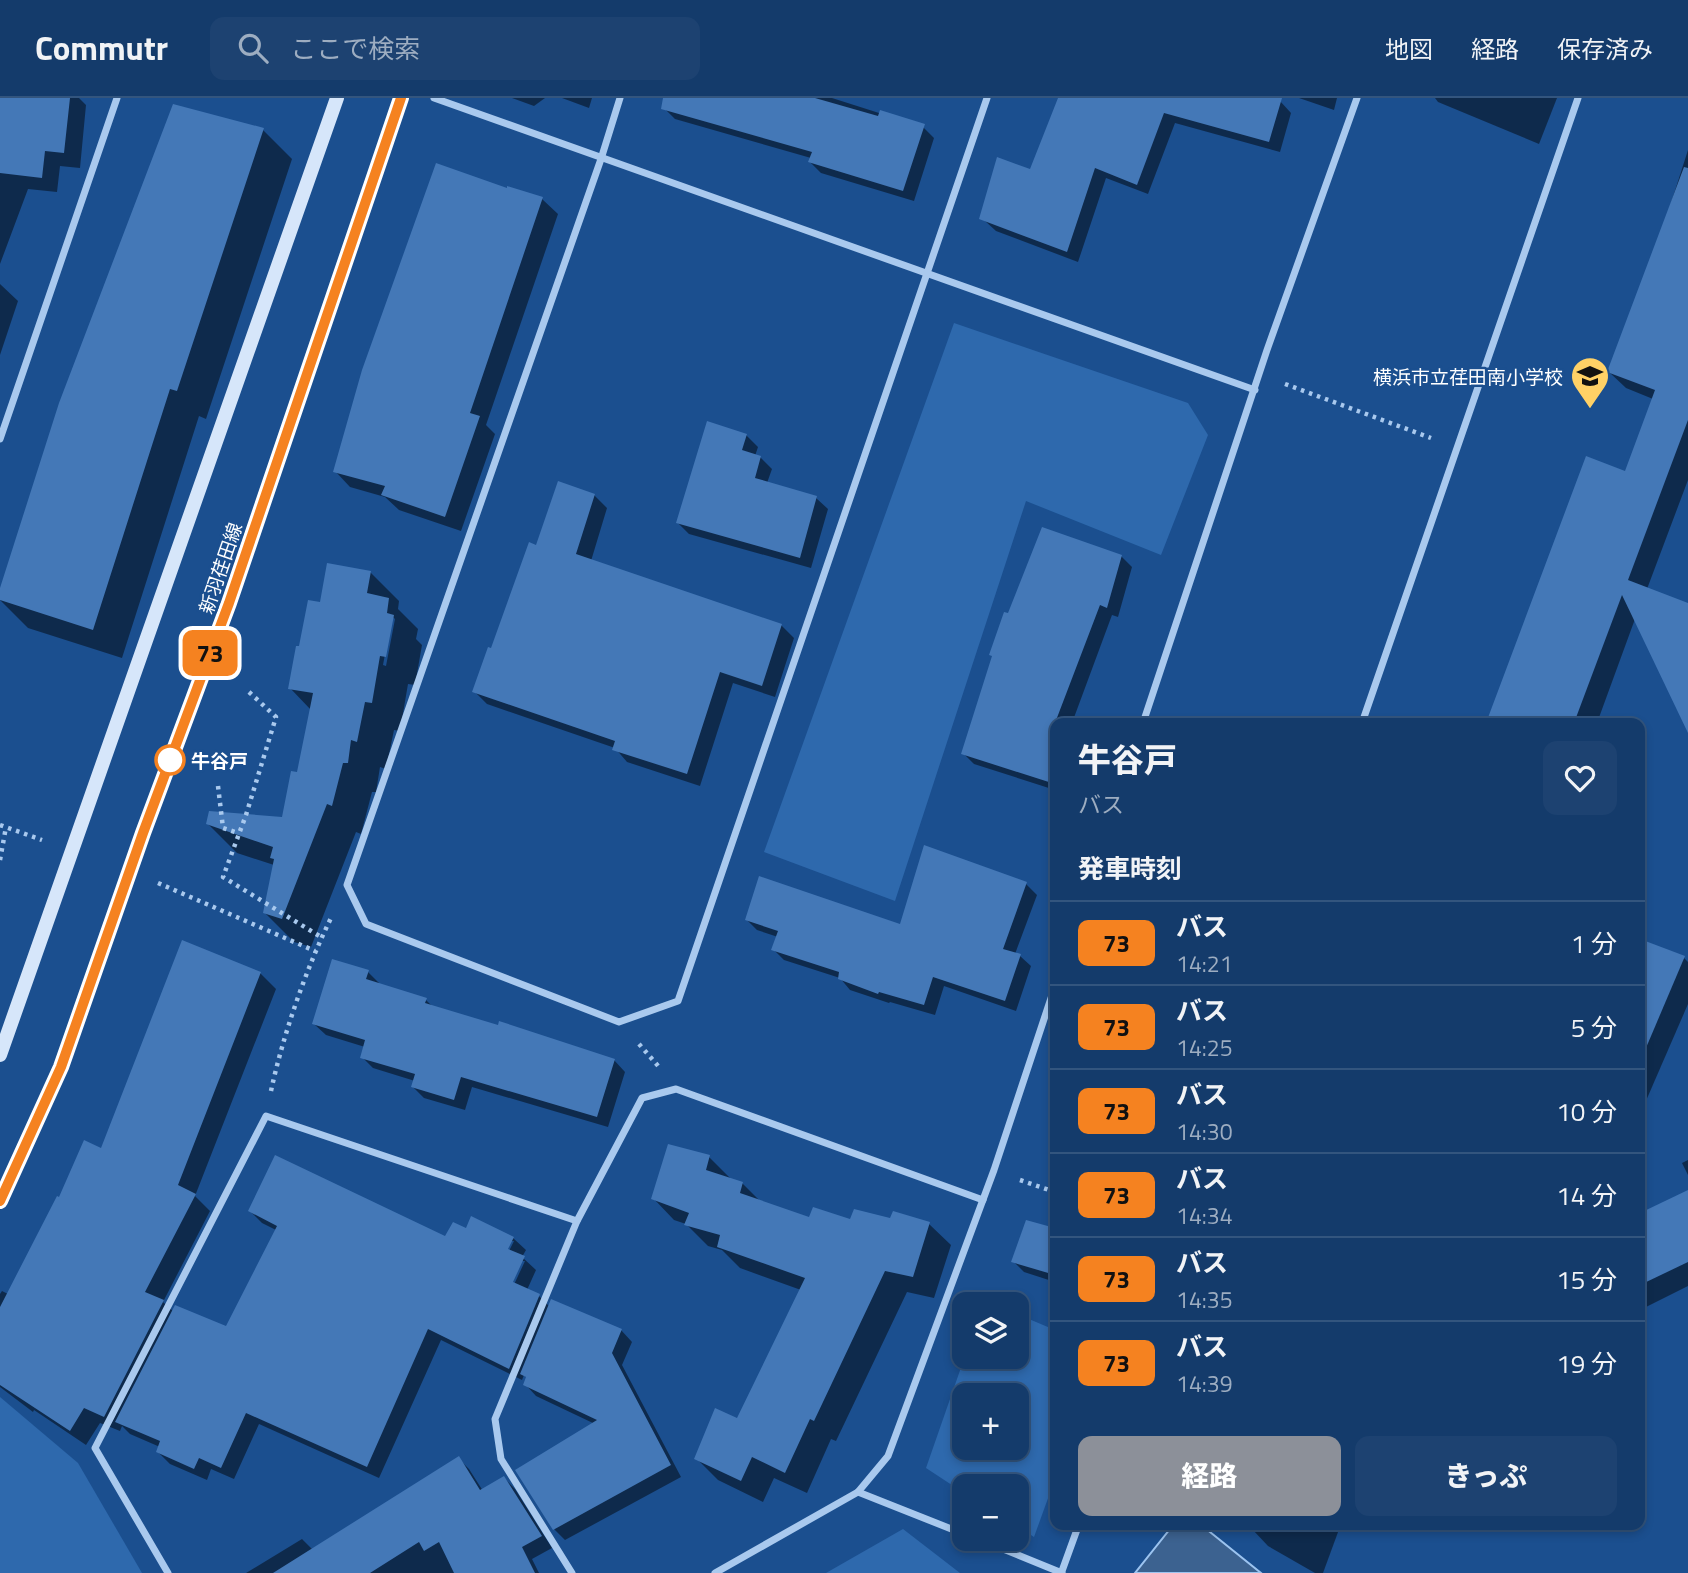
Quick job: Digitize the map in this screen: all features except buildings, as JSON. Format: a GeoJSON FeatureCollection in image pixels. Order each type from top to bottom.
{"type":"FeatureCollection","features":[{"type":"Feature","properties":{"kind":"street"},"geometry":{"type":"LineString","coordinates":[[0,439],[117,98]]}},
{"type":"Feature","properties":{"kind":"street"},"geometry":{"type":"LineString","coordinates":[[0,1055],[337,98]]}},
{"type":"Feature","properties":{"kind":"street","name":"新羽荏田線"},"geometry":{"type":"LineString","coordinates":[[0,1201],[61,1067],[143,833],[229,603],[401,98]]}},
{"type":"Feature","properties":{"kind":"street"},"geometry":{"type":"LineString","coordinates":[[434,98],[1255,390]]}},
{"type":"Feature","properties":{"kind":"street"},"geometry":{"type":"LineString","coordinates":[[620,98],[601,159],[346,885],[366,924],[619,1022],[678,1000],[987,98]]}},
{"type":"Feature","properties":{"kind":"street"},"geometry":{"type":"LineString","coordinates":[[1145,718],[1259,375],[1357,98]]}},
{"type":"Feature","properties":{"kind":"street"},"geometry":{"type":"LineString","coordinates":[[1364,718],[1578,98]]}},
{"type":"Feature","properties":{"kind":"street"},"geometry":{"type":"LineString","coordinates":[[715,1573],[858,1492],[888,1456],[983,1200],[1050,1001]]}},
{"type":"Feature","properties":{"kind":"street"},"geometry":{"type":"LineString","coordinates":[[572,1573],[501,1459],[495,1419],[577,1221],[642,1098],[676,1089],[983,1200]]}},
{"type":"Feature","properties":{"kind":"street"},"geometry":{"type":"LineString","coordinates":[[168,1573],[95,1448],[266,1116],[577,1221]]}},
{"type":"Feature","properties":{"kind":"street"},"geometry":{"type":"LineString","coordinates":[[858,1492],[952,1529]]}},
{"type":"Feature","properties":{"kind":"street"},"geometry":{"type":"LineString","coordinates":[[1009,1551],[1062,1572],[1077,1530]]}},
{"type":"Feature","properties":{"kind":"path"},"geometry":{"type":"LineString","coordinates":[[1259,375],[1458,448]]}},
{"type":"Feature","properties":{"kind":"path"},"geometry":{"type":"LineString","coordinates":[[249,692],[276,717],[246,815],[223,877],[321,937]]}},
{"type":"Feature","properties":{"kind":"path"},"geometry":{"type":"LineString","coordinates":[[218,786],[223,828],[238,833]]}},
{"type":"Feature","properties":{"kind":"path"},"geometry":{"type":"LineString","coordinates":[[0,860],[6,827]]}},
{"type":"Feature","properties":{"kind":"path"},"geometry":{"type":"LineString","coordinates":[[266,1116],[276,1066],[321,937],[346,885]]}},
{"type":"Feature","properties":{"kind":"path"},"geometry":{"type":"LineString","coordinates":[[619,1022],[676,1089]]}},
{"type":"Feature","properties":{"kind":"path"},"geometry":{"type":"LineString","coordinates":[[993,1170],[1050,1190]]}},
{"type":"Feature","properties":{"kind":"shaded area"},"geometry":{"type":"Polygon","coordinates":[[[954,323],[1188,403],[1208,435],[1161,555],[1026,501],[895,901],[764,852],[954,323]]]}},
{"type":"Feature","properties":{"kind":"shaded area"},"geometry":{"type":"Polygon","coordinates":[[[1029,1319],[1050,1328],[1050,1493],[1034,1537],[1029,1534],[1029,1474],[952,1474],[952,1485],[926,1468],[952,1393],[952,1460],[1029,1460],[1029,1383],[956,1383],[960,1369],[1029,1369],[1029,1319]]]}},
{"type":"Feature","properties":{"kind":"shaded area"},"geometry":{"type":"Polygon","coordinates":[[[0,1397],[78,1463],[142,1573],[0,1573],[0,1397]]]}},
{"type":"Feature","properties":{"kind":"shaded area"},"geometry":{"type":"Polygon","coordinates":[[[903,1529],[960,1573],[826,1573],[903,1529]]]}},
{"type":"Feature","properties":{"kind":"shaded area"},"geometry":{"type":"Polygon","coordinates":[[[1169,1530],[1207,1530],[1261,1573],[1135,1573],[1169,1530]]]}},
{"type":"Feature","properties":{"kind":"bus line","name":"73"},"geometry":{"type":"LineString","coordinates":[[0,1201],[61,1067],[143,833],[229,603],[401,98]]}},
{"type":"Feature","properties":{"kind":"place","name":"横浜市立荏田南小学校"},"geometry":{"type":"Point","coordinates":[1590,410]}},
{"type":"Feature","properties":{"kind":"place","name":"牛谷戸"},"geometry":{"type":"Point","coordinates":[170,760]}}]}
